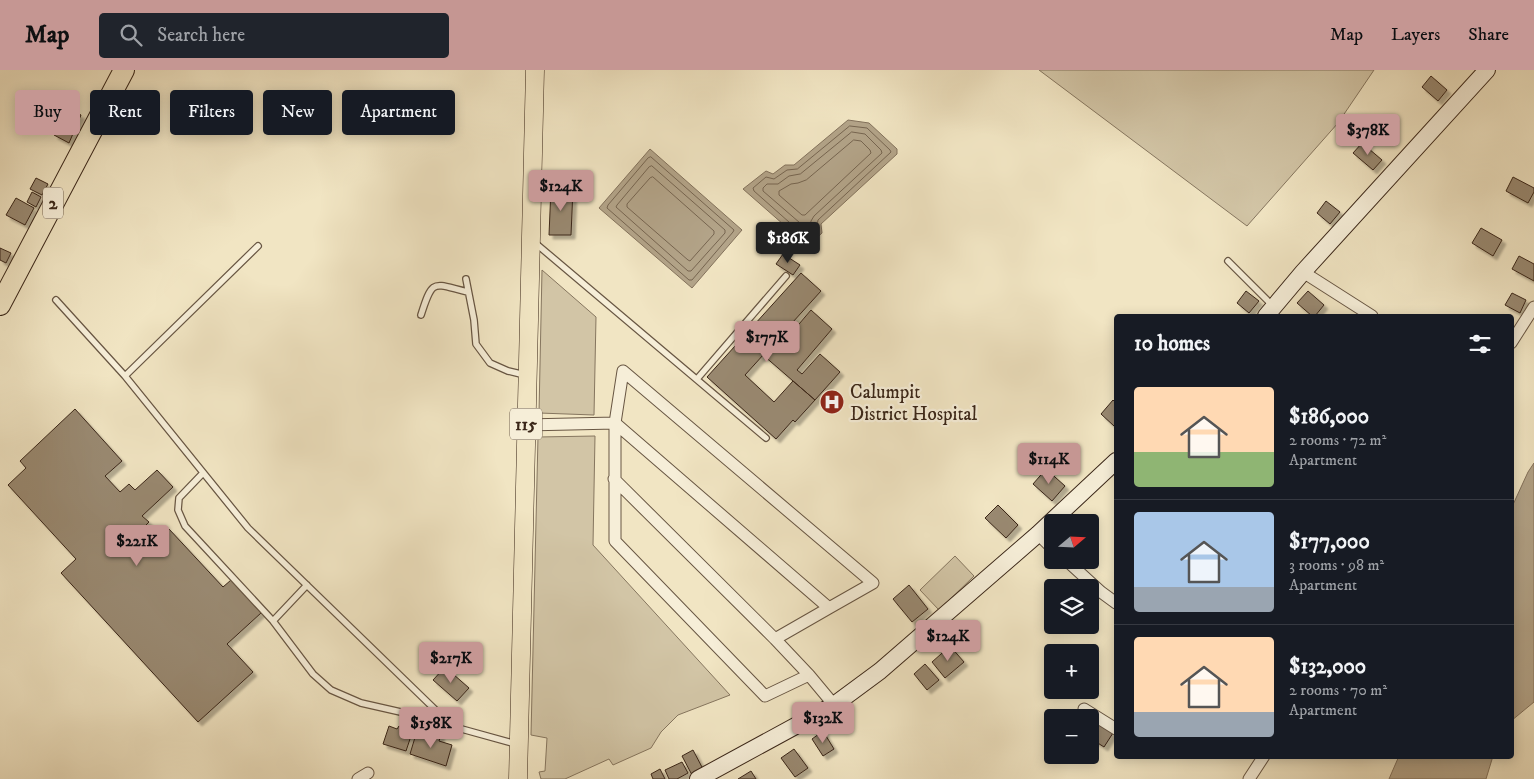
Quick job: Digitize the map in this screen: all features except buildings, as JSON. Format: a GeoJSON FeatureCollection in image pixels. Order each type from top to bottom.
{"type":"FeatureCollection","features":[{"type":"Feature","properties":{"kind":"highway","name":"2"},"geometry":{"type":"LineString","coordinates":[[0,305],[124,70]]}},
{"type":"Feature","properties":{"kind":"main road","name":"115"},"geometry":{"type":"LineString","coordinates":[[518,779],[535,70]]}},
{"type":"Feature","properties":{"kind":"street"},"geometry":{"type":"LineString","coordinates":[[1270,312],[1303,272],[1487,70]]}},
{"type":"Feature","properties":{"kind":"street"},"geometry":{"type":"LineString","coordinates":[[1303,272],[1369,314]]}},
{"type":"Feature","properties":{"kind":"street"},"geometry":{"type":"LineString","coordinates":[[1514,338],[1534,306]]}},
{"type":"Feature","properties":{"kind":"street"},"geometry":{"type":"LineString","coordinates":[[775,639],[872,583],[622,371],[615,423],[615,542],[764,696],[809,675]]}},
{"type":"Feature","properties":{"kind":"street"},"geometry":{"type":"LineString","coordinates":[[526,425],[615,423],[829,608]]}},
{"type":"Feature","properties":{"kind":"street"},"geometry":{"type":"LineString","coordinates":[[698,779],[834,705],[880,671],[1038,534],[1114,463]]}},
{"type":"Feature","properties":{"kind":"street"},"geometry":{"type":"LineString","coordinates":[[614,478],[775,639],[834,705]]}},
{"type":"Feature","properties":{"kind":"street"},"geometry":{"type":"LineString","coordinates":[[1038,534],[1044,540]]}},
{"type":"Feature","properties":{"kind":"street"},"geometry":{"type":"LineString","coordinates":[[1076,569],[1101,592],[1114,601]]}},
{"type":"Feature","properties":{"kind":"street"},"geometry":{"type":"LineString","coordinates":[[1099,718],[1114,728]]}},
{"type":"Feature","properties":{"kind":"street"},"geometry":{"type":"LineString","coordinates":[[1249,779],[1262,759]]}},
{"type":"Feature","properties":{"kind":"lane"},"geometry":{"type":"LineString","coordinates":[[531,239],[766,438]]}},
{"type":"Feature","properties":{"kind":"lane"},"geometry":{"type":"LineString","coordinates":[[125,376],[258,246]]}},
{"type":"Feature","properties":{"kind":"lane"},"geometry":{"type":"LineString","coordinates":[[1228,261],[1270,312]]}},
{"type":"Feature","properties":{"kind":"lane"},"geometry":{"type":"LineString","coordinates":[[697,379],[786,276]]}},
{"type":"Feature","properties":{"kind":"lane"},"geometry":{"type":"LineString","coordinates":[[466,279],[474,320],[476,344],[490,363],[508,371],[527,375]]}},
{"type":"Feature","properties":{"kind":"lane"},"geometry":{"type":"LineString","coordinates":[[421,315],[432,287],[440,284],[468,292]]}},
{"type":"Feature","properties":{"kind":"lane"},"geometry":{"type":"LineString","coordinates":[[56,300],[125,376],[248,528],[449,723],[458,728],[519,745]]}},
{"type":"Feature","properties":{"kind":"lane"},"geometry":{"type":"LineString","coordinates":[[203,473],[179,498],[178,510],[185,526],[273,621],[313,674],[331,690],[361,703],[449,723]]}},
{"type":"Feature","properties":{"kind":"lane"},"geometry":{"type":"LineString","coordinates":[[273,621],[307,585]]}},
{"type":"Feature","properties":{"kind":"shaded area"},"geometry":{"type":"Polygon","coordinates":[[[1039,70],[1374,70],[1338,123],[1247,226],[1039,70]]]}},
{"type":"Feature","properties":{"kind":"shaded area"},"geometry":{"type":"Polygon","coordinates":[[[542,270],[596,317],[594,415],[539,413],[542,270]]]}},
{"type":"Feature","properties":{"kind":"shaded area"},"geometry":{"type":"Polygon","coordinates":[[[595,436],[593,545],[730,695],[678,715],[661,732],[651,748],[613,765],[609,759],[565,779],[541,779],[539,772],[545,771],[547,738],[531,735],[538,437],[595,436]]]}},
{"type":"Feature","properties":{"kind":"shaded area"},"geometry":{"type":"Polygon","coordinates":[[[955,556],[974,576],[939,610],[920,590],[955,556]]]}},
{"type":"Feature","properties":{"kind":"water"},"geometry":{"type":"Polygon","coordinates":[[[848,120],[869,123],[897,149],[897,154],[821,224],[822,233],[808,246],[743,189],[766,171],[773,174],[785,165],[794,165],[848,120]]]}},
{"type":"Feature","properties":{"kind":"water"},"geometry":{"type":"Polygon","coordinates":[[[650,149],[742,230],[692,288],[599,208],[650,149]]]}},
{"type":"Feature","properties":{"kind":"water"},"geometry":{"type":"Polygon","coordinates":[[[1534,463],[1534,702],[1514,719],[1514,502],[1534,463]]]}},
{"type":"Feature","properties":{"kind":"water"},"geometry":{"type":"Polygon","coordinates":[[[1398,759],[1492,759],[1486,779],[1389,779],[1398,759]]]}},
{"type":"Feature","properties":{"kind":"place","name":"Calumpit District Hospital"},"geometry":{"type":"Point","coordinates":[832,402]}}]}
